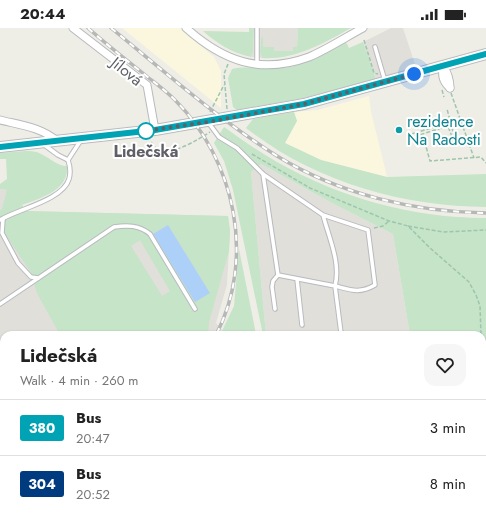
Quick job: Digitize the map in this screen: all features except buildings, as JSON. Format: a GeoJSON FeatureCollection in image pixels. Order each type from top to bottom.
{"type":"FeatureCollection","features":[{"type":"Feature","properties":{"kind":"main road"},"geometry":{"type":"LineString","coordinates":[[0,147],[155,130],[231,118],[304,104],[385,80],[486,54]]}},
{"type":"Feature","properties":{"kind":"street","name":"Jílová"},"geometry":{"type":"LineString","coordinates":[[73,28],[147,85],[155,130]]}},
{"type":"Feature","properties":{"kind":"street"},"geometry":{"type":"LineString","coordinates":[[186,28],[200,41],[215,51],[231,58],[257,64],[284,64],[310,56],[363,28]]}},
{"type":"Feature","properties":{"kind":"street"},"geometry":{"type":"LineString","coordinates":[[443,66],[442,74],[444,83],[450,88]]}},
{"type":"Feature","properties":{"kind":"street"},"geometry":{"type":"LineString","coordinates":[[0,120],[42,131],[57,141]]}},
{"type":"Feature","properties":{"kind":"lane"},"geometry":{"type":"LineString","coordinates":[[257,28],[257,64]]}},
{"type":"Feature","properties":{"kind":"lane"},"geometry":{"type":"LineString","coordinates":[[374,47],[385,80]]}},
{"type":"Feature","properties":{"kind":"lane"},"geometry":{"type":"LineString","coordinates":[[210,122],[219,137],[237,148],[262,174],[323,215],[368,230],[375,285],[366,290],[354,291],[278,275]]}},
{"type":"Feature","properties":{"kind":"lane"},"geometry":{"type":"LineString","coordinates":[[38,278],[31,277],[18,262],[2,233],[1,219],[59,193],[68,183],[70,170],[68,160],[82,138]]}},
{"type":"Feature","properties":{"kind":"lane"},"geometry":{"type":"LineString","coordinates":[[40,143],[68,160]]}},
{"type":"Feature","properties":{"kind":"lane"},"geometry":{"type":"LineString","coordinates":[[262,174],[278,275],[273,281],[272,287],[275,309]]}},
{"type":"Feature","properties":{"kind":"lane"},"geometry":{"type":"LineString","coordinates":[[323,215],[337,265],[335,286],[341,331]]}},
{"type":"Feature","properties":{"kind":"lane"},"geometry":{"type":"LineString","coordinates":[[0,304],[114,227],[133,226],[144,229],[150,234],[195,309]]}},
{"type":"Feature","properties":{"kind":"lane"},"geometry":{"type":"LineString","coordinates":[[298,279],[302,325]]}},
{"type":"Feature","properties":{"kind":"path"},"geometry":{"type":"LineString","coordinates":[[364,40],[374,73],[385,80]]}},
{"type":"Feature","properties":{"kind":"path"},"geometry":{"type":"LineString","coordinates":[[231,58],[224,74],[226,107],[231,118]]}},
{"type":"Feature","properties":{"kind":"path"},"geometry":{"type":"LineString","coordinates":[[151,142],[162,152],[194,143],[210,122],[212,109],[224,85]]}},
{"type":"Feature","properties":{"kind":"path"},"geometry":{"type":"LineString","coordinates":[[450,88],[474,158]]}},
{"type":"Feature","properties":{"kind":"path"},"geometry":{"type":"LineString","coordinates":[[442,90],[444,96]]}},
{"type":"Feature","properties":{"kind":"path"},"geometry":{"type":"LineString","coordinates":[[415,133],[416,136],[448,126],[452,140],[455,139],[447,109]]}},
{"type":"Feature","properties":{"kind":"path"},"geometry":{"type":"LineString","coordinates":[[410,134],[451,122]]}},
{"type":"Feature","properties":{"kind":"path"},"geometry":{"type":"LineString","coordinates":[[423,136],[430,161],[481,157],[486,164]]}},
{"type":"Feature","properties":{"kind":"path"},"geometry":{"type":"LineString","coordinates":[[250,154],[257,156],[310,188],[389,221],[443,232],[486,230]]}},
{"type":"Feature","properties":{"kind":"path"},"geometry":{"type":"LineString","coordinates":[[368,230],[383,226],[389,221]]}},
{"type":"Feature","properties":{"kind":"path"},"geometry":{"type":"LineString","coordinates":[[408,226],[468,282],[476,295],[480,306],[481,331]]}},
{"type":"Feature","properties":{"kind":"shaded area"},"geometry":{"type":"Polygon","coordinates":[[[122,28],[180,28],[214,57],[221,71],[221,108],[122,28]]]}},
{"type":"Feature","properties":{"kind":"shaded area"},"geometry":{"type":"Polygon","coordinates":[[[254,28],[298,28],[297,48],[293,51],[274,51],[263,47],[263,38],[261,38],[260,52],[262,58],[251,57],[253,52],[254,28]]]}},
{"type":"Feature","properties":{"kind":"shaded area"},"geometry":{"type":"Polygon","coordinates":[[[391,28],[403,28],[416,67],[376,79],[363,42],[391,28]]]}},
{"type":"Feature","properties":{"kind":"shaded area"},"geometry":{"type":"Polygon","coordinates":[[[369,96],[371,112],[387,177],[321,160],[285,143],[297,121],[294,112],[318,110],[369,96]]]}},
{"type":"Feature","properties":{"kind":"shaded area"},"geometry":{"type":"Polygon","coordinates":[[[261,164],[393,234],[409,331],[266,331],[251,172],[261,164]]]}},
{"type":"Feature","properties":{"kind":"shaded area"},"geometry":{"type":"Polygon","coordinates":[[[0,189],[7,190],[26,211],[228,216],[230,231],[227,285],[216,323],[223,331],[0,331],[0,189]]]}},
{"type":"Feature","properties":{"kind":"green space"},"geometry":{"type":"Polygon","coordinates":[[[249,28],[254,28],[253,52],[251,57],[237,53],[225,47],[203,31],[249,32],[249,28]]]}},
{"type":"Feature","properties":{"kind":"green space"},"geometry":{"type":"Polygon","coordinates":[[[298,28],[351,28],[319,45],[297,54],[274,58],[262,58],[260,52],[261,38],[263,37],[263,47],[274,47],[274,51],[293,51],[293,47],[297,47],[298,28]]]}},
{"type":"Feature","properties":{"kind":"green space"},"geometry":{"type":"Polygon","coordinates":[[[346,42],[349,48],[363,42],[376,79],[304,98],[237,110],[233,107],[228,78],[232,69],[244,67],[291,67],[316,58],[346,42]]]}},
{"type":"Feature","properties":{"kind":"green space"},"geometry":{"type":"Polygon","coordinates":[[[294,112],[297,121],[285,143],[321,160],[387,177],[486,174],[486,207],[454,206],[422,202],[391,196],[360,187],[329,176],[300,163],[272,147],[246,128],[253,119],[294,112]]]}},
{"type":"Feature","properties":{"kind":"green space"},"geometry":{"type":"Polygon","coordinates":[[[224,127],[257,150],[301,175],[352,196],[404,210],[458,217],[486,218],[486,331],[409,331],[393,234],[261,164],[251,172],[266,331],[262,331],[233,190],[224,161],[214,143],[224,127]]]}},
{"type":"Feature","properties":{"kind":"green space"},"geometry":{"type":"Polygon","coordinates":[[[25,151],[35,152],[63,166],[67,166],[66,175],[63,182],[45,196],[22,205],[26,211],[228,216],[230,231],[229,251],[209,322],[208,331],[58,331],[37,293],[30,271],[3,231],[0,232],[0,210],[2,209],[7,190],[0,189],[0,184],[7,179],[6,159],[0,159],[0,153],[25,151]],[[168,225],[153,234],[209,293],[168,225]],[[140,240],[131,246],[162,296],[170,291],[140,240]]]}},
{"type":"Feature","properties":{"kind":"green space"},"geometry":{"type":"Polygon","coordinates":[[[239,249],[255,331],[222,331],[234,306],[239,249]]]}},
{"type":"Feature","properties":{"kind":"water"},"geometry":{"type":"Polygon","coordinates":[[[168,225],[210,293],[195,302],[153,234],[168,225]]]}},
{"type":"Feature","properties":{"kind":"railway"},"geometry":{"type":"LineString","coordinates":[[88,28],[175,100],[196,124],[212,151],[225,180],[233,211],[236,243],[235,274],[228,305],[218,331]]}},
{"type":"Feature","properties":{"kind":"railway"},"geometry":{"type":"LineString","coordinates":[[111,28],[192,95],[234,127],[277,156],[301,169],[326,181],[351,190],[405,205],[459,212],[486,213]]}},
{"type":"Feature","properties":{"kind":"bus line","name":"380"},"geometry":{"type":"LineString","coordinates":[[0,147],[155,130],[208,122],[304,104],[486,54]]}},
{"type":"Feature","properties":{"kind":"place","name":"rezidence Na Radosti"},"geometry":{"type":"Point","coordinates":[399,130]}},
{"type":"Feature","properties":{"kind":"place","name":"Lidečská"},"geometry":{"type":"Point","coordinates":[146,131]}},
{"type":"Feature","properties":{"kind":"route"},"geometry":{"type":"LineString","coordinates":[[146,131],[144,131],[208,122],[304,104],[414,74]]}}]}
